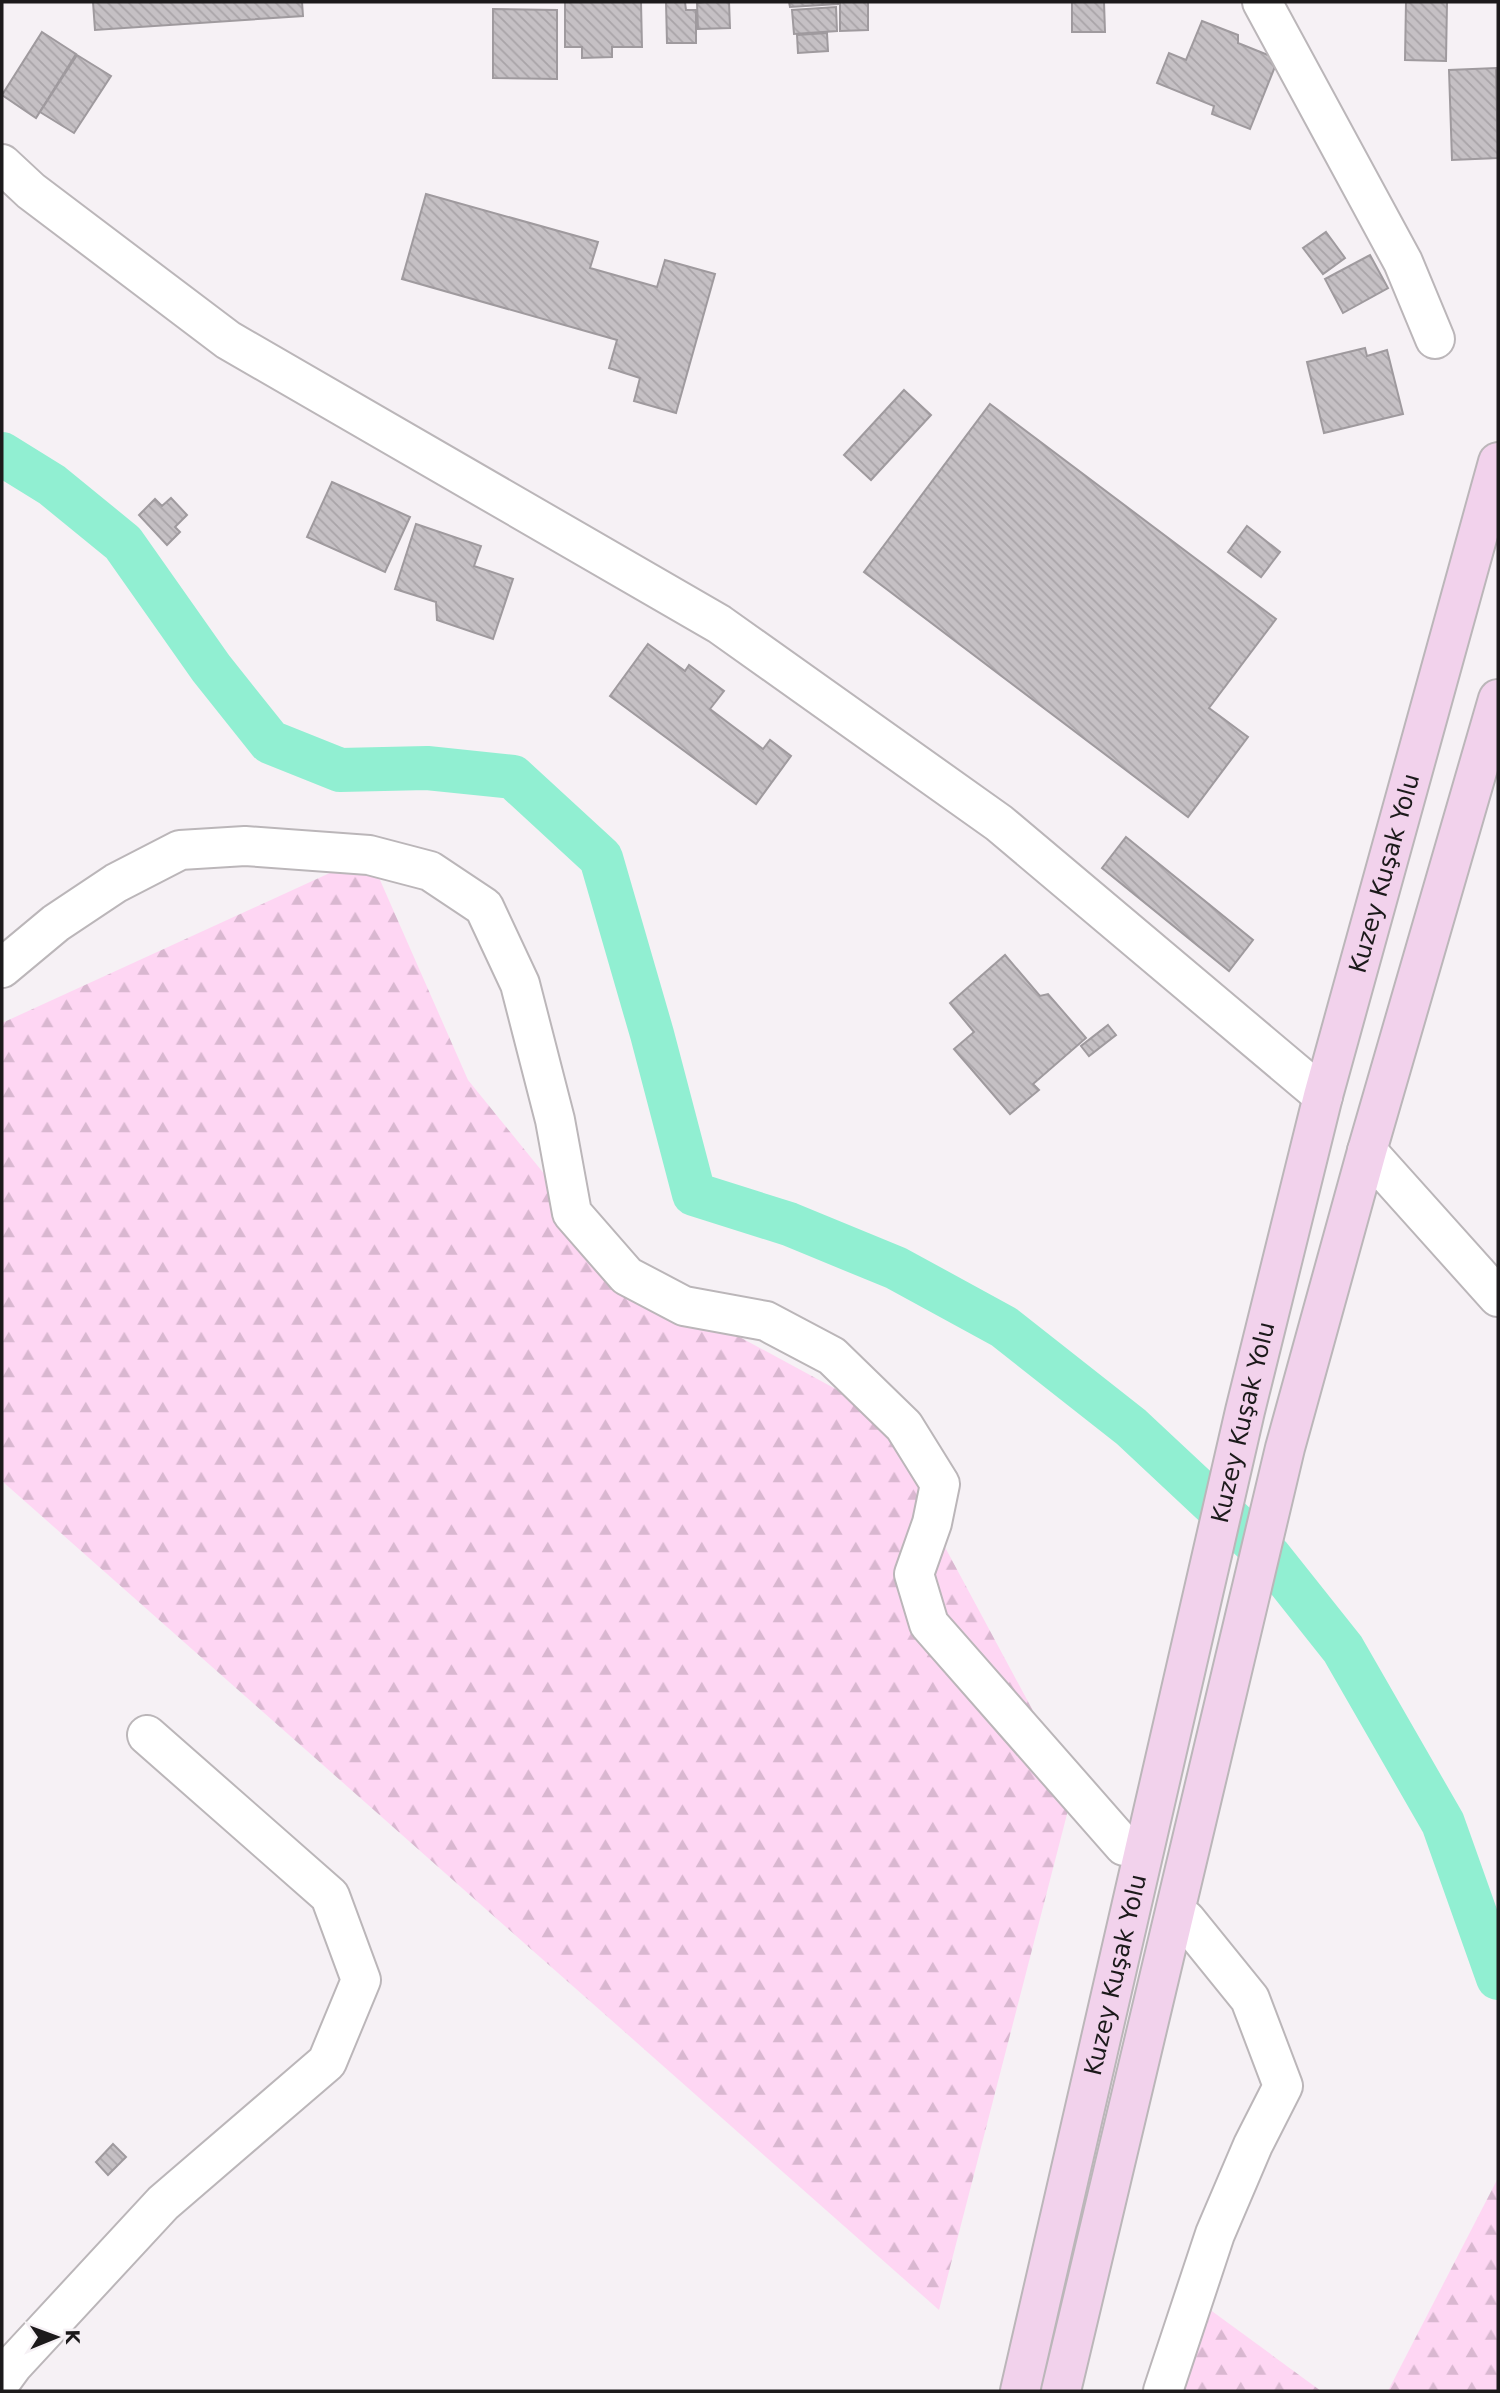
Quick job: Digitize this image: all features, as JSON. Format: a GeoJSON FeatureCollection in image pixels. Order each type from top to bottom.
{"type":"FeatureCollection","features":[{"type":"Feature","properties":{"kind":"main road","name":"Kuzey Kuşak Yolu"},"geometry":{"type":"LineString","coordinates":[[1020,2391],[1245,1411],[1323,1096],[1498,461]]}},
{"type":"Feature","properties":{"kind":"main road","name":"Kuzey Kuşak Yolu"},"geometry":{"type":"LineString","coordinates":[[1061,2391],[1285,1448],[1367,1151],[1498,699]]}},
{"type":"Feature","properties":{"kind":"street"},"geometry":{"type":"LineString","coordinates":[[1262,2],[1403,262],[1435,339]]}},
{"type":"Feature","properties":{"kind":"street"},"geometry":{"type":"LineString","coordinates":[[2,164],[30,191],[228,340],[730,632],[999,823],[1323,1096]]}},
{"type":"Feature","properties":{"kind":"street"},"geometry":{"type":"LineString","coordinates":[[2,968],[56,923],[116,883],[180,850],[245,846],[369,855],[430,871],[484,907],[520,984],[555,1120],[572,1213],[627,1276],[684,1306],[766,1321],[832,1356],[904,1426],[940,1484],[932,1523],[914,1574],[929,1624],[1124,1846]]}},
{"type":"Feature","properties":{"kind":"street"},"geometry":{"type":"LineString","coordinates":[[1367,1151],[1498,1297]]}},
{"type":"Feature","properties":{"kind":"street"},"geometry":{"type":"LineString","coordinates":[[2,2380],[163,2203],[327,2062],[361,1980],[330,1896],[147,1735]]}},
{"type":"Feature","properties":{"kind":"street"},"geometry":{"type":"LineString","coordinates":[[1163,2391],[1215,2234],[1253,2145],[1283,2086],[1250,1998],[1186,1920]]}},
{"type":"Feature","properties":{"kind":"green space"},"geometry":{"type":"Polygon","coordinates":[[[369,855],[468,1080],[627,1276],[904,1426],[932,1523],[1074,1787],[939,2310],[2,1481],[2,1023],[369,855]]]}},
{"type":"Feature","properties":{"kind":"green space"},"geometry":{"type":"Polygon","coordinates":[[[1498,2178],[1498,2391],[1388,2391],[1498,2178]]]}},
{"type":"Feature","properties":{"kind":"green space"},"geometry":{"type":"Polygon","coordinates":[[[1194,2298],[1321,2391],[1174,2391],[1194,2298]]]}},
{"type":"Feature","properties":{"kind":"building"},"geometry":{"type":"Polygon","coordinates":[[[93,2],[302,2],[303,16],[95,30],[93,2]]]}},
{"type":"Feature","properties":{"kind":"building"},"geometry":{"type":"Polygon","coordinates":[[[565,2],[641,2],[642,47],[612,47],[612,57],[582,58],[582,47],[565,47],[565,2]]]}},
{"type":"Feature","properties":{"kind":"building"},"geometry":{"type":"Polygon","coordinates":[[[666,2],[685,2],[686,10],[696,10],[696,43],[667,43],[666,2]]]}},
{"type":"Feature","properties":{"kind":"building"},"geometry":{"type":"Polygon","coordinates":[[[729,2],[730,28],[698,29],[697,3],[729,2]]]}},
{"type":"Feature","properties":{"kind":"building"},"geometry":{"type":"Polygon","coordinates":[[[789,2],[838,2],[838,4],[790,7],[789,2]]]}},
{"type":"Feature","properties":{"kind":"building"},"geometry":{"type":"Polygon","coordinates":[[[840,2],[868,2],[868,30],[840,31],[840,2]]]}},
{"type":"Feature","properties":{"kind":"building"},"geometry":{"type":"Polygon","coordinates":[[[1072,2],[1104,2],[1105,32],[1072,32],[1072,2]]]}},
{"type":"Feature","properties":{"kind":"building"},"geometry":{"type":"Polygon","coordinates":[[[1406,2],[1447,2],[1446,61],[1405,60],[1406,2]]]}},
{"type":"Feature","properties":{"kind":"building"},"geometry":{"type":"Polygon","coordinates":[[[836,7],[837,31],[794,34],[792,10],[836,7]]]}},
{"type":"Feature","properties":{"kind":"building"},"geometry":{"type":"Polygon","coordinates":[[[493,9],[557,10],[557,79],[493,78],[493,9]]]}},
{"type":"Feature","properties":{"kind":"building"},"geometry":{"type":"Polygon","coordinates":[[[1202,21],[1238,35],[1238,43],[1278,59],[1250,129],[1212,114],[1214,106],[1157,83],[1169,53],[1186,60],[1202,21]]]}},
{"type":"Feature","properties":{"kind":"building"},"geometry":{"type":"Polygon","coordinates":[[[42,32],[76,54],[36,118],[2,95],[42,32]]]}},
{"type":"Feature","properties":{"kind":"building"},"geometry":{"type":"Polygon","coordinates":[[[827,33],[828,51],[798,53],[797,35],[827,33]]]}},
{"type":"Feature","properties":{"kind":"building"},"geometry":{"type":"Polygon","coordinates":[[[77,55],[111,76],[74,133],[40,112],[77,55]]]}},
{"type":"Feature","properties":{"kind":"building"},"geometry":{"type":"Polygon","coordinates":[[[1496,68],[1498,158],[1452,160],[1449,70],[1496,68]]]}},
{"type":"Feature","properties":{"kind":"building"},"geometry":{"type":"Polygon","coordinates":[[[426,194],[598,242],[590,268],[657,287],[665,260],[715,274],[676,413],[634,401],[640,378],[609,368],[617,340],[402,279],[426,194]]]}},
{"type":"Feature","properties":{"kind":"building"},"geometry":{"type":"Polygon","coordinates":[[[1326,232],[1345,258],[1323,274],[1303,248],[1326,232]]]}},
{"type":"Feature","properties":{"kind":"building"},"geometry":{"type":"Polygon","coordinates":[[[1370,255],[1388,288],[1343,313],[1325,279],[1370,255]]]}},
{"type":"Feature","properties":{"kind":"building"},"geometry":{"type":"Polygon","coordinates":[[[1365,348],[1367,356],[1387,350],[1403,414],[1324,433],[1307,362],[1365,348]]]}},
{"type":"Feature","properties":{"kind":"building"},"geometry":{"type":"Polygon","coordinates":[[[904,390],[931,415],[871,480],[844,455],[904,390]]]}},
{"type":"Feature","properties":{"kind":"building"},"geometry":{"type":"Polygon","coordinates":[[[990,404],[1276,619],[1209,708],[1248,737],[1188,817],[864,572],[990,404]]]}},
{"type":"Feature","properties":{"kind":"building"},"geometry":{"type":"Polygon","coordinates":[[[332,482],[410,517],[385,572],[307,537],[332,482]]]}},
{"type":"Feature","properties":{"kind":"building"},"geometry":{"type":"Polygon","coordinates":[[[171,498],[187,515],[175,527],[180,532],[167,545],[139,515],[155,499],[162,506],[171,498]]]}},
{"type":"Feature","properties":{"kind":"building"},"geometry":{"type":"Polygon","coordinates":[[[416,524],[481,546],[474,566],[513,579],[493,639],[437,620],[436,602],[395,589],[416,524]]]}},
{"type":"Feature","properties":{"kind":"building"},"geometry":{"type":"Polygon","coordinates":[[[1247,526],[1280,552],[1261,577],[1228,552],[1247,526]]]}},
{"type":"Feature","properties":{"kind":"building"},"geometry":{"type":"Polygon","coordinates":[[[648,644],[685,671],[689,665],[724,691],[710,709],[763,749],[770,740],[791,756],[756,804],[610,696],[648,644]]]}},
{"type":"Feature","properties":{"kind":"building"},"geometry":{"type":"Polygon","coordinates":[[[1126,837],[1253,940],[1229,971],[1102,868],[1126,837]]]}},
{"type":"Feature","properties":{"kind":"building"},"geometry":{"type":"Polygon","coordinates":[[[1005,955],[1040,996],[1048,994],[1086,1038],[1033,1084],[1039,1090],[1010,1114],[954,1049],[974,1032],[950,1003],[1005,955]]]}},
{"type":"Feature","properties":{"kind":"building"},"geometry":{"type":"Polygon","coordinates":[[[1108,1025],[1116,1035],[1089,1056],[1081,1046],[1108,1025]]]}},
{"type":"Feature","properties":{"kind":"building"},"geometry":{"type":"Polygon","coordinates":[[[113,2144],[126,2157],[108,2175],[96,2162],[113,2144]]]}},
{"type":"Feature","properties":{"kind":"waterway"},"geometry":{"type":"LineString","coordinates":[[2,454],[52,485],[123,543],[211,668],[270,742],[340,770],[427,768],[513,777],[601,858],[652,1034],[694,1194],[789,1224],[896,1268],[1004,1327],[1131,1427],[1269,1556],[1343,1649],[1443,1823],[1498,1978]]}}]}
